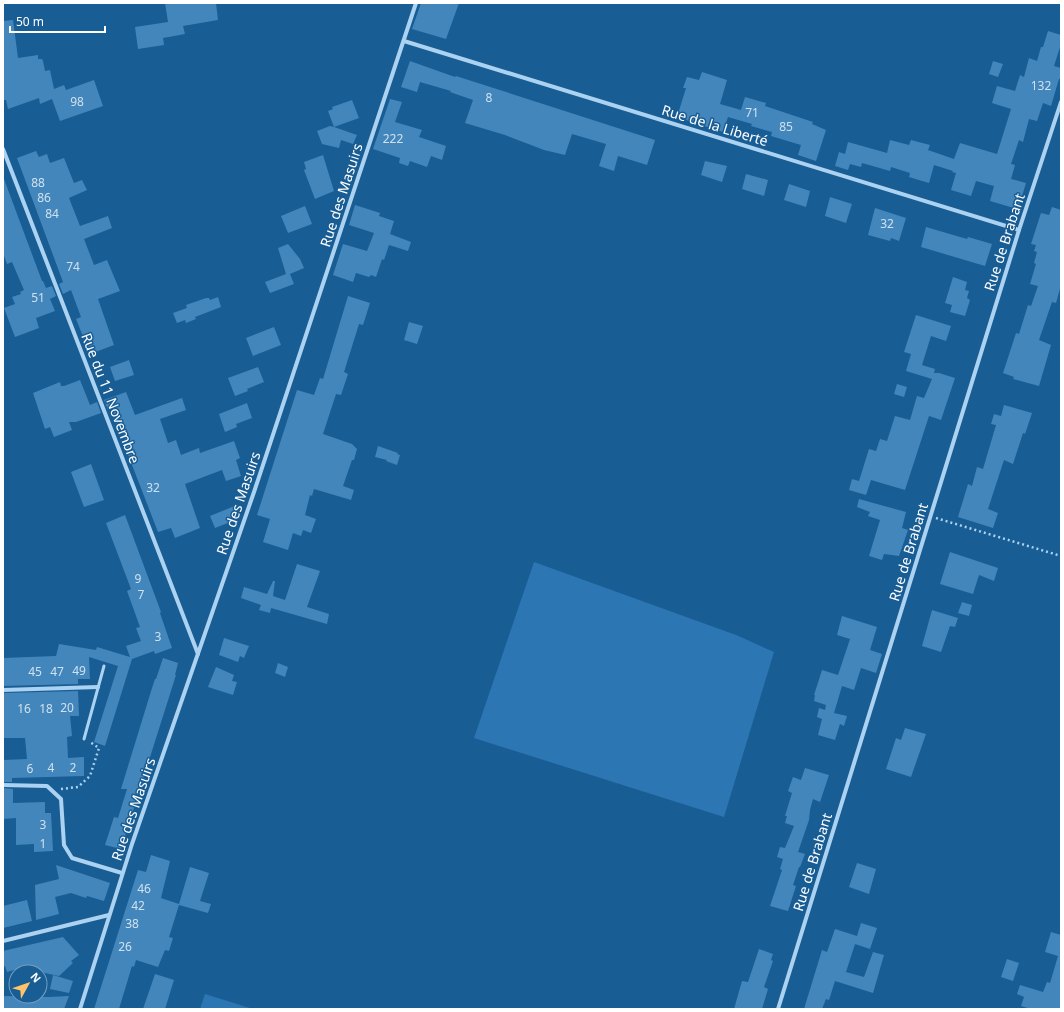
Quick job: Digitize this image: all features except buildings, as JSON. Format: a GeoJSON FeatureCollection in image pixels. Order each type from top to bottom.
{"type":"FeatureCollection","features":[{"type":"Feature","properties":{"kind":"street","name":"Rue des Masuirs"},"geometry":{"type":"LineString","coordinates":[[80,1009],[122,873],[254,492],[416,3]]}},
{"type":"Feature","properties":{"kind":"street","name":"Rue de la Liberté"},"geometry":{"type":"LineString","coordinates":[[404,41],[1019,230]]}},
{"type":"Feature","properties":{"kind":"street","name":"Rue de Brabant"},"geometry":{"type":"LineString","coordinates":[[778,1009],[1019,230],[1061,102]]}},
{"type":"Feature","properties":{"kind":"street","name":"Rue du 11 Novembre"},"geometry":{"type":"LineString","coordinates":[[3,149],[198,654]]}},
{"type":"Feature","properties":{"kind":"street"},"geometry":{"type":"LineString","coordinates":[[3,690],[98,687]]}},
{"type":"Feature","properties":{"kind":"street"},"geometry":{"type":"LineString","coordinates":[[3,785],[47,786],[61,799],[64,845],[72,858],[122,873]]}},
{"type":"Feature","properties":{"kind":"street"},"geometry":{"type":"LineString","coordinates":[[3,941],[110,915]]}},
{"type":"Feature","properties":{"kind":"lane"},"geometry":{"type":"LineString","coordinates":[[84,739],[104,666]]}},
{"type":"Feature","properties":{"kind":"path"},"geometry":{"type":"LineString","coordinates":[[930,516],[1061,556]]}},
{"type":"Feature","properties":{"kind":"path"},"geometry":{"type":"LineString","coordinates":[[51,790],[78,787],[90,776],[100,748],[84,739]]}},
{"type":"Feature","properties":{"kind":"shaded area"},"geometry":{"type":"Polygon","coordinates":[[[534,562],[736,635],[774,652],[724,817],[474,738],[534,562]]]}},
{"type":"Feature","properties":{"kind":"shaded area"},"geometry":{"type":"Polygon","coordinates":[[[205,994],[253,1009],[200,1009],[205,994]]]}}]}
